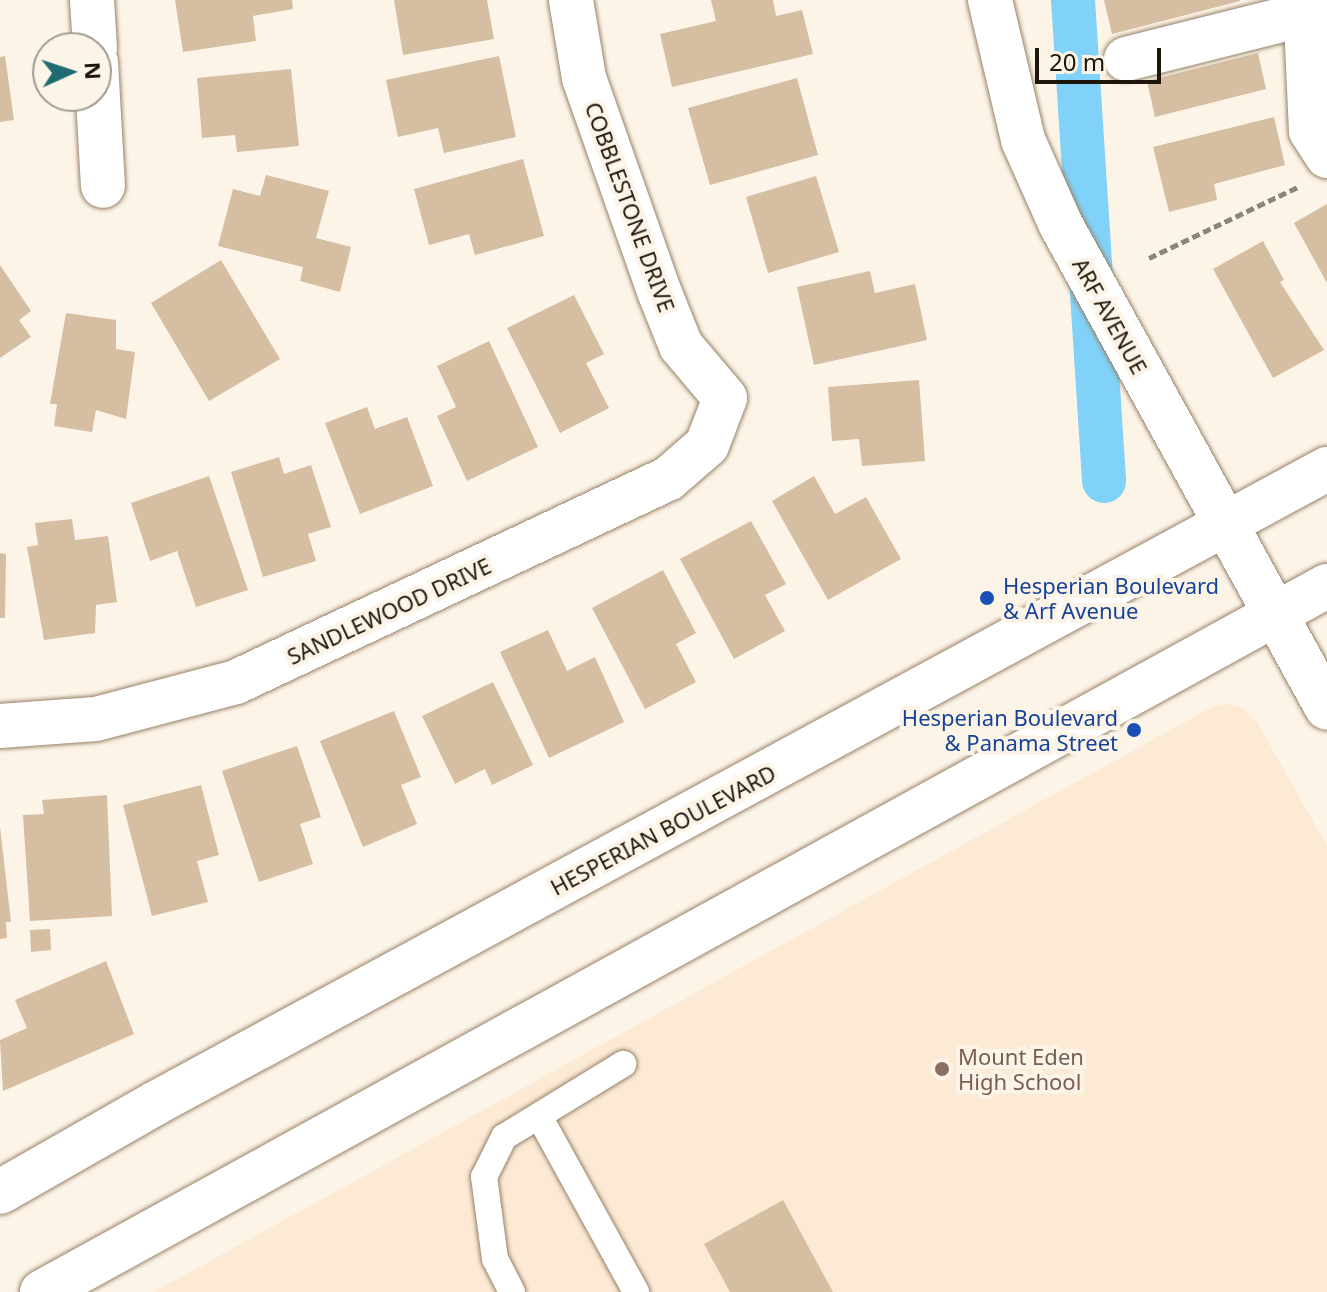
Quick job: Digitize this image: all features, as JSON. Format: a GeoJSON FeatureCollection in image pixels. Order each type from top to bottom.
{"type":"FeatureCollection","features":[{"type":"Feature","properties":{"kind":"main road"},"geometry":{"type":"LineString","coordinates":[[92,0],[94,32]]}},
{"type":"Feature","properties":{"kind":"main road","name":"COBBLESTONE DRIVE"},"geometry":{"type":"LineString","coordinates":[[571,0],[584,78],[659,291],[681,346],[725,398]]}},
{"type":"Feature","properties":{"kind":"main road","name":"ARF AVENUE"},"geometry":{"type":"LineString","coordinates":[[990,0],[1023,140],[1061,225],[1327,708]]}},
{"type":"Feature","properties":{"kind":"main road"},"geometry":{"type":"LineString","coordinates":[[1126,59],[1305,7],[1311,131],[1320,168]]}},
{"type":"Feature","properties":{"kind":"main road"},"geometry":{"type":"LineString","coordinates":[[99,112],[103,186]]}},
{"type":"Feature","properties":{"kind":"main road","name":"SANDLEWOOD DRIVE"},"geometry":{"type":"LineString","coordinates":[[0,726],[96,719],[262,670],[668,479],[707,445],[725,398]]}},
{"type":"Feature","properties":{"kind":"main road","name":"HESPERIAN BOULEVARD"},"geometry":{"type":"LineString","coordinates":[[0,1192],[154,1104],[1327,469]]}},
{"type":"Feature","properties":{"kind":"main road"},"geometry":{"type":"LineString","coordinates":[[42,1292],[1327,586]]}},
{"type":"Feature","properties":{"kind":"lane"},"geometry":{"type":"LineString","coordinates":[[512,1292],[495,1259],[484,1177],[504,1137],[623,1064]]}},
{"type":"Feature","properties":{"kind":"lane"},"geometry":{"type":"LineString","coordinates":[[539,1116],[636,1292]]}},
{"type":"Feature","properties":{"kind":"path"},"geometry":{"type":"LineString","coordinates":[[1149,258],[1320,168]]}},
{"type":"Feature","properties":{"kind":"shaded area","name":"Mount Eden High School"},"geometry":{"type":"Polygon","coordinates":[[[1229,704],[1243,708],[1257,722],[1327,846],[1327,1292],[154,1292],[1212,707],[1229,704]]]}},
{"type":"Feature","properties":{"kind":"building"},"geometry":{"type":"Polygon","coordinates":[[[175,0],[292,0],[293,9],[253,16],[256,41],[183,52],[175,0]]]}},
{"type":"Feature","properties":{"kind":"building"},"geometry":{"type":"Polygon","coordinates":[[[394,0],[487,0],[494,39],[403,55],[394,0]]]}},
{"type":"Feature","properties":{"kind":"building"},"geometry":{"type":"Polygon","coordinates":[[[711,0],[773,0],[776,16],[802,10],[813,54],[672,87],[660,34],[716,21],[711,0]]]}},
{"type":"Feature","properties":{"kind":"building"},"geometry":{"type":"Polygon","coordinates":[[[1104,0],[1240,0],[1240,1],[1112,34],[1104,0]]]}},
{"type":"Feature","properties":{"kind":"building"},"geometry":{"type":"Polygon","coordinates":[[[1258,53],[1266,89],[1155,117],[1147,81],[1258,53]]]}},
{"type":"Feature","properties":{"kind":"building"},"geometry":{"type":"Polygon","coordinates":[[[5,56],[14,120],[0,122],[0,57],[5,56]]]}},
{"type":"Feature","properties":{"kind":"building"},"geometry":{"type":"Polygon","coordinates":[[[499,56],[516,137],[444,153],[438,128],[398,137],[386,80],[499,56]]]}},
{"type":"Feature","properties":{"kind":"building"},"geometry":{"type":"Polygon","coordinates":[[[291,69],[299,146],[237,152],[235,135],[202,138],[197,78],[291,69]]]}},
{"type":"Feature","properties":{"kind":"building"},"geometry":{"type":"Polygon","coordinates":[[[797,78],[818,155],[710,185],[688,108],[797,78]]]}},
{"type":"Feature","properties":{"kind":"building"},"geometry":{"type":"Polygon","coordinates":[[[1274,117],[1285,165],[1214,184],[1217,200],[1169,212],[1153,147],[1274,117]]]}},
{"type":"Feature","properties":{"kind":"building"},"geometry":{"type":"Polygon","coordinates":[[[523,159],[544,236],[475,255],[469,234],[429,245],[414,189],[523,159]]]}},
{"type":"Feature","properties":{"kind":"building"},"geometry":{"type":"Polygon","coordinates":[[[266,175],[329,191],[316,238],[351,247],[340,292],[300,281],[303,267],[218,246],[233,189],[260,196],[266,175]]]}},
{"type":"Feature","properties":{"kind":"building"},"geometry":{"type":"Polygon","coordinates":[[[816,176],[839,252],[768,273],[746,197],[816,176]]]}},
{"type":"Feature","properties":{"kind":"building"},"geometry":{"type":"Polygon","coordinates":[[[1327,204],[1327,283],[1294,223],[1327,204]]]}},
{"type":"Feature","properties":{"kind":"building"},"geometry":{"type":"Polygon","coordinates":[[[1263,241],[1284,280],[1280,282],[1324,350],[1273,378],[1213,269],[1263,241]]]}},
{"type":"Feature","properties":{"kind":"building"},"geometry":{"type":"Polygon","coordinates":[[[221,260],[280,359],[209,401],[151,303],[221,260]]]}},
{"type":"Feature","properties":{"kind":"building"},"geometry":{"type":"Polygon","coordinates":[[[0,265],[31,311],[19,320],[31,337],[0,358],[0,265]]]}},
{"type":"Feature","properties":{"kind":"building"},"geometry":{"type":"Polygon","coordinates":[[[870,271],[875,293],[915,284],[927,340],[814,365],[797,287],[870,271]]]}},
{"type":"Feature","properties":{"kind":"building"},"geometry":{"type":"Polygon","coordinates":[[[574,295],[604,354],[586,363],[609,408],[560,433],[507,328],[574,295]]]}},
{"type":"Feature","properties":{"kind":"building"},"geometry":{"type":"Polygon","coordinates":[[[66,313],[116,320],[116,349],[135,352],[126,419],[96,410],[92,432],[54,426],[57,404],[50,404],[66,313]]]}},
{"type":"Feature","properties":{"kind":"building"},"geometry":{"type":"Polygon","coordinates":[[[489,341],[538,447],[467,481],[437,416],[456,407],[437,366],[489,341]]]}},
{"type":"Feature","properties":{"kind":"building"},"geometry":{"type":"Polygon","coordinates":[[[919,380],[925,461],[862,466],[859,439],[832,441],[828,387],[919,380]]]}},
{"type":"Feature","properties":{"kind":"building"},"geometry":{"type":"Polygon","coordinates":[[[367,407],[375,429],[407,417],[433,486],[360,514],[325,423],[367,407]]]}},
{"type":"Feature","properties":{"kind":"building"},"geometry":{"type":"Polygon","coordinates":[[[279,457],[284,474],[311,465],[331,527],[308,534],[316,561],[263,577],[231,472],[279,457]]]}},
{"type":"Feature","properties":{"kind":"building"},"geometry":{"type":"Polygon","coordinates":[[[209,476],[248,590],[196,607],[177,551],[150,561],[131,503],[209,476]]]}},
{"type":"Feature","properties":{"kind":"building"},"geometry":{"type":"Polygon","coordinates":[[[814,476],[835,514],[866,497],[901,559],[828,600],[772,501],[814,476]]]}},
{"type":"Feature","properties":{"kind":"building"},"geometry":{"type":"Polygon","coordinates":[[[72,519],[75,540],[108,536],[117,602],[96,605],[95,633],[44,640],[27,547],[38,545],[35,523],[72,519]]]}},
{"type":"Feature","properties":{"kind":"building"},"geometry":{"type":"Polygon","coordinates":[[[751,521],[786,584],[765,595],[785,631],[734,659],[680,559],[751,521]]]}},
{"type":"Feature","properties":{"kind":"building"},"geometry":{"type":"Polygon","coordinates":[[[0,553],[6,554],[5,618],[0,618],[0,553]]]}},
{"type":"Feature","properties":{"kind":"building"},"geometry":{"type":"Polygon","coordinates":[[[663,570],[696,633],[676,644],[696,682],[645,709],[592,608],[663,570]]]}},
{"type":"Feature","properties":{"kind":"building"},"geometry":{"type":"Polygon","coordinates":[[[548,630],[567,671],[595,657],[624,722],[549,758],[500,652],[548,630]]]}},
{"type":"Feature","properties":{"kind":"building"},"geometry":{"type":"Polygon","coordinates":[[[493,682],[533,765],[492,785],[485,769],[455,784],[422,716],[493,682]]]}},
{"type":"Feature","properties":{"kind":"building"},"geometry":{"type":"Polygon","coordinates":[[[394,711],[421,777],[401,785],[417,824],[363,847],[320,741],[394,711]]]}},
{"type":"Feature","properties":{"kind":"building"},"geometry":{"type":"Polygon","coordinates":[[[297,746],[321,817],[300,824],[313,864],[259,882],[222,771],[297,746]]]}},
{"type":"Feature","properties":{"kind":"building"},"geometry":{"type":"Polygon","coordinates":[[[201,785],[219,855],[197,861],[208,902],[152,916],[123,805],[201,785]]]}},
{"type":"Feature","properties":{"kind":"building"},"geometry":{"type":"Polygon","coordinates":[[[107,795],[112,916],[30,921],[23,815],[44,814],[42,800],[107,795]]]}},
{"type":"Feature","properties":{"kind":"building"},"geometry":{"type":"Polygon","coordinates":[[[0,827],[11,922],[6,922],[7,938],[0,939],[0,827]]]}},
{"type":"Feature","properties":{"kind":"building"},"geometry":{"type":"Polygon","coordinates":[[[50,929],[51,950],[31,952],[30,930],[50,929]]]}},
{"type":"Feature","properties":{"kind":"building"},"geometry":{"type":"Polygon","coordinates":[[[106,961],[134,1034],[3,1091],[0,1040],[27,1028],[15,1000],[106,961]]]}},
{"type":"Feature","properties":{"kind":"building"},"geometry":{"type":"Polygon","coordinates":[[[783,1200],[833,1292],[730,1292],[704,1244],[783,1200]]]}},
{"type":"Feature","properties":{"kind":"waterway"},"geometry":{"type":"LineString","coordinates":[[1073,0],[1104,481]]}},
{"type":"Feature","properties":{"kind":"place","name":"Hesperian Boulevard & Arf Avenue"},"geometry":{"type":"Point","coordinates":[987,598]}},
{"type":"Feature","properties":{"kind":"place","name":"Hesperian Boulevard & Panama Street"},"geometry":{"type":"Point","coordinates":[1134,730]}},
{"type":"Feature","properties":{"kind":"place","name":"Mount Eden High School"},"geometry":{"type":"Point","coordinates":[942,1069]}}]}
